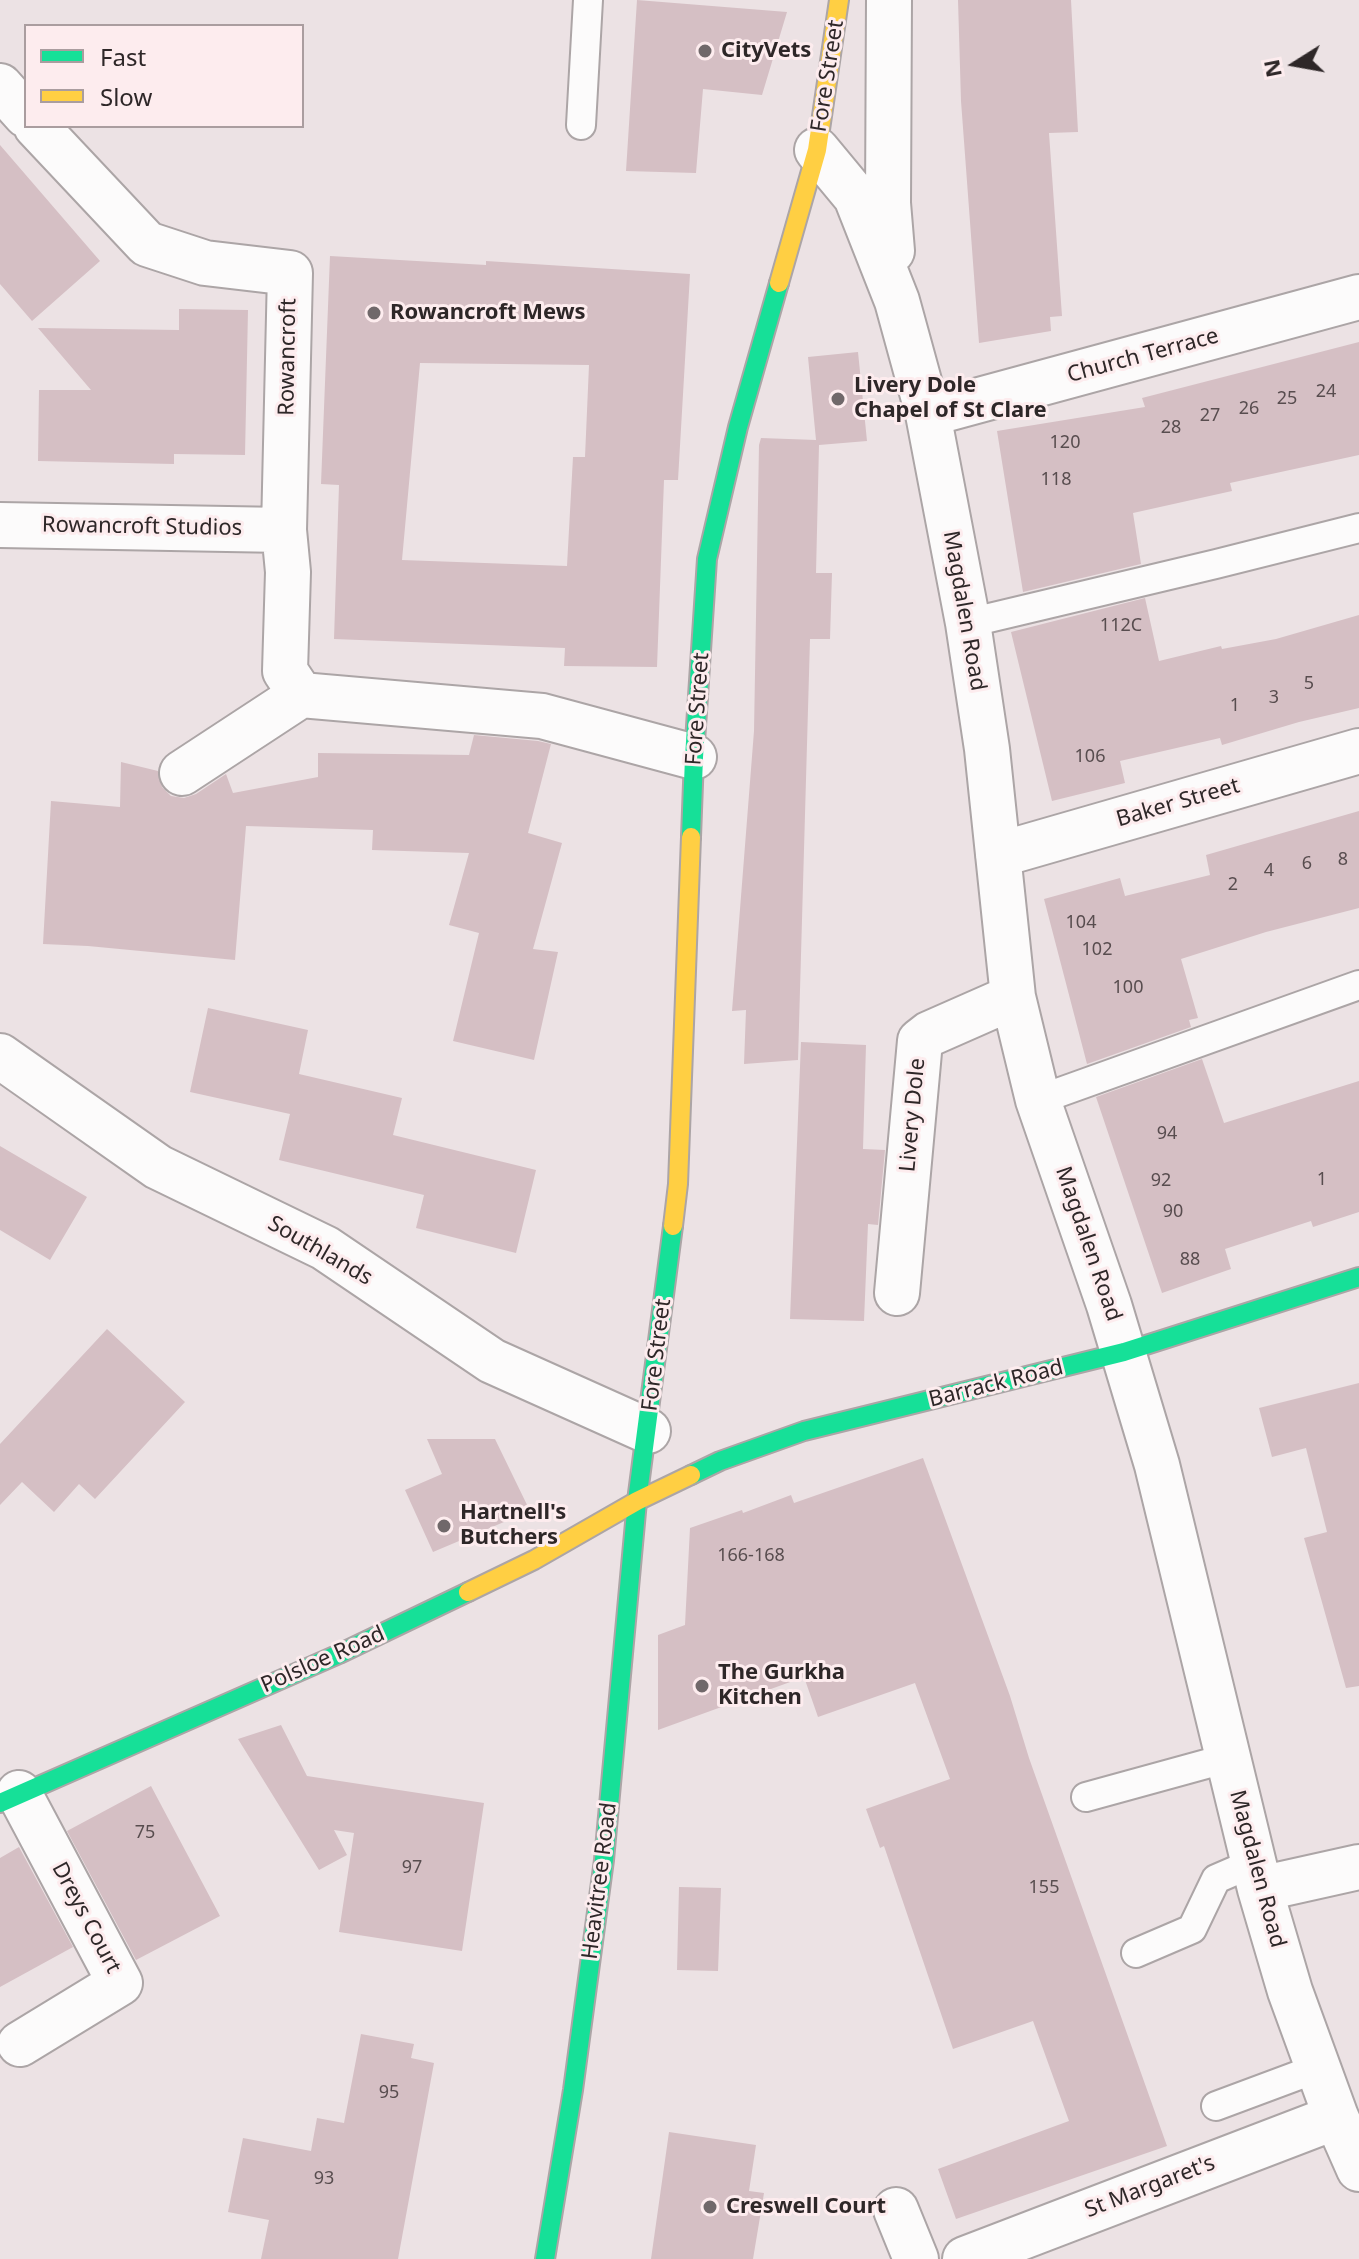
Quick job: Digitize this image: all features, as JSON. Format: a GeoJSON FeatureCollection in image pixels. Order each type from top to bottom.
{"type":"FeatureCollection","features":[{"type":"Feature","properties":{"kind":"main road","name":"Fore Street"},"geometry":{"type":"LineString","coordinates":[[637,1501],[678,1184],[694,757],[707,559],[738,427],[817,150],[839,0]]}},
{"type":"Feature","properties":{"kind":"main road","name":"Barrack Road"},"geometry":{"type":"LineString","coordinates":[[637,1501],[720,1461],[804,1431],[1124,1352],[1359,1277]]}},
{"type":"Feature","properties":{"kind":"main road","name":"Polsloe Road"},"geometry":{"type":"LineString","coordinates":[[10,1798],[339,1654],[534,1560],[637,1501]]}},
{"type":"Feature","properties":{"kind":"main road","name":"Heavitree Road"},"geometry":{"type":"LineString","coordinates":[[545,2259],[573,2090],[604,1860],[637,1501]]}},
{"type":"Feature","properties":{"kind":"street","name":"Magdalen Road"},"geometry":{"type":"LineString","coordinates":[[889,0],[888,203],[897,301]]}},
{"type":"Feature","properties":{"kind":"street"},"geometry":{"type":"LineString","coordinates":[[0,86],[24,113]]}},
{"type":"Feature","properties":{"kind":"street","name":"Rowancroft"},"geometry":{"type":"LineString","coordinates":[[38,128],[147,244],[205,263],[290,273],[284,530],[288,572],[285,671],[301,695]]}},
{"type":"Feature","properties":{"kind":"street","name":"Magdalen Road"},"geometry":{"type":"LineString","coordinates":[[817,150],[856,197],[897,301],[928,414],[968,623],[987,749],[1013,997],[1038,1100],[1124,1352],[1157,1465],[1256,1876],[1290,1991],[1336,2117],[1359,2169]]}},
{"type":"Feature","properties":{"kind":"street","name":"Church Terrace"},"geometry":{"type":"LineString","coordinates":[[928,414],[1359,297]]}},
{"type":"Feature","properties":{"kind":"street","name":"Rowancroft Studios"},"geometry":{"type":"LineString","coordinates":[[0,525],[284,530]]}},
{"type":"Feature","properties":{"kind":"street"},"geometry":{"type":"LineString","coordinates":[[182,773],[301,695],[542,716],[694,757]]}},
{"type":"Feature","properties":{"kind":"street","name":"Baker Street"},"geometry":{"type":"LineString","coordinates":[[998,855],[1359,751]]}},
{"type":"Feature","properties":{"kind":"street","name":"Livery Dole"},"geometry":{"type":"LineString","coordinates":[[897,1293],[920,1041],[929,1034],[1013,997]]}},
{"type":"Feature","properties":{"kind":"street","name":"Southlands"},"geometry":{"type":"LineString","coordinates":[[0,1056],[158,1167],[325,1248],[492,1361],[648,1431]]}},
{"type":"Feature","properties":{"kind":"street","name":"Dreys Court"},"geometry":{"type":"LineString","coordinates":[[10,1798],[120,1983],[20,2044]]}},
{"type":"Feature","properties":{"kind":"street"},"geometry":{"type":"LineString","coordinates":[[1256,1876],[1359,1867]]}},
{"type":"Feature","properties":{"kind":"street","name":"St Margaret's"},"geometry":{"type":"LineString","coordinates":[[965,2259],[1336,2117]]}},
{"type":"Feature","properties":{"kind":"street"},"geometry":{"type":"LineString","coordinates":[[896,2210],[916,2259]]}},
{"type":"Feature","properties":{"kind":"lane"},"geometry":{"type":"LineString","coordinates":[[581,125],[588,0]]}},
{"type":"Feature","properties":{"kind":"lane"},"geometry":{"type":"LineString","coordinates":[[968,623],[1359,528]]}},
{"type":"Feature","properties":{"kind":"lane"},"geometry":{"type":"LineString","coordinates":[[1038,1100],[1359,985]]}},
{"type":"Feature","properties":{"kind":"lane"},"geometry":{"type":"LineString","coordinates":[[1086,1797],[1228,1758]]}},
{"type":"Feature","properties":{"kind":"lane"},"geometry":{"type":"LineString","coordinates":[[1136,1953],[1192,1929],[1216,1879],[1256,1876]]}},
{"type":"Feature","properties":{"kind":"lane"},"geometry":{"type":"LineString","coordinates":[[1216,2106],[1318,2068]]}},
{"type":"Feature","properties":{"kind":"building","name":"CityVets"},"geometry":{"type":"Polygon","coordinates":[[[637,0],[787,12],[762,95],[703,89],[696,173],[626,171],[637,0]]]}},
{"type":"Feature","properties":{"kind":"building"},"geometry":{"type":"Polygon","coordinates":[[[958,0],[1071,0],[1078,132],[1049,133],[1062,316],[1050,317],[1051,331],[979,343],[961,101],[958,0]]]}},
{"type":"Feature","properties":{"kind":"building"},"geometry":{"type":"Polygon","coordinates":[[[0,145],[100,261],[32,321],[0,284],[0,145]]]}},
{"type":"Feature","properties":{"kind":"building"},"geometry":{"type":"Polygon","coordinates":[[[330,256],[486,265],[486,261],[690,274],[678,480],[664,480],[657,667],[564,666],[565,648],[334,639],[339,485],[321,484],[330,256]],[[420,363],[402,560],[567,566],[573,457],[585,457],[589,365],[420,363]]]}},
{"type":"Feature","properties":{"kind":"building"},"geometry":{"type":"Polygon","coordinates":[[[179,309],[248,310],[245,455],[174,454],[174,464],[38,461],[39,390],[91,390],[38,328],[179,330],[179,309]]]}},
{"type":"Feature","properties":{"kind":"building"},"geometry":{"type":"Polygon","coordinates":[[[1359,342],[1359,455],[1230,483],[1232,491],[1133,513],[1141,564],[1023,592],[997,431],[1145,407],[1142,398],[1359,342]]]}},
{"type":"Feature","properties":{"kind":"building"},"geometry":{"type":"Polygon","coordinates":[[[858,352],[867,441],[819,445],[816,573],[832,573],[830,639],[810,639],[798,1060],[744,1064],[746,1010],[732,1011],[754,731],[759,445],[761,438],[816,440],[808,357],[858,352]]]}},
{"type":"Feature","properties":{"kind":"building"},"geometry":{"type":"Polygon","coordinates":[[[1145,598],[1159,661],[1221,646],[1222,649],[1276,639],[1359,615],[1359,708],[1222,745],[1220,738],[1120,761],[1125,783],[1052,801],[1011,632],[1145,598]]]}},
{"type":"Feature","properties":{"kind":"building"},"geometry":{"type":"Polygon","coordinates":[[[474,735],[551,744],[528,833],[562,843],[533,949],[558,952],[534,1060],[453,1041],[479,933],[449,925],[469,853],[372,850],[373,830],[246,826],[235,960],[43,944],[51,801],[120,807],[121,762],[158,771],[162,787],[171,796],[184,798],[196,794],[226,774],[233,793],[318,777],[318,753],[469,755],[474,735]]]}},
{"type":"Feature","properties":{"kind":"building"},"geometry":{"type":"Polygon","coordinates":[[[1359,811],[1359,908],[1266,932],[1181,959],[1198,1018],[1189,1020],[1191,1027],[1087,1064],[1044,899],[1120,878],[1125,896],[1210,875],[1206,855],[1359,811]]]}},
{"type":"Feature","properties":{"kind":"building"},"geometry":{"type":"Polygon","coordinates":[[[208,1008],[308,1030],[299,1074],[402,1098],[393,1135],[536,1170],[516,1253],[416,1228],[424,1195],[279,1160],[290,1114],[190,1092],[208,1008]]]}},
{"type":"Feature","properties":{"kind":"building"},"geometry":{"type":"Polygon","coordinates":[[[801,1042],[866,1045],[863,1149],[885,1150],[878,1225],[868,1224],[864,1321],[790,1319],[801,1042]]]}},
{"type":"Feature","properties":{"kind":"building"},"geometry":{"type":"Polygon","coordinates":[[[1202,1059],[1224,1123],[1359,1081],[1359,1212],[1313,1227],[1311,1221],[1225,1249],[1231,1269],[1162,1293],[1096,1097],[1202,1059]]]}},
{"type":"Feature","properties":{"kind":"building"},"geometry":{"type":"Polygon","coordinates":[[[0,1146],[87,1197],[50,1260],[0,1230],[0,1146]]]}},
{"type":"Feature","properties":{"kind":"building"},"geometry":{"type":"Polygon","coordinates":[[[107,1329],[185,1402],[95,1499],[79,1484],[54,1512],[22,1482],[0,1505],[0,1444],[107,1329]]]}},
{"type":"Feature","properties":{"kind":"building"},"geometry":{"type":"Polygon","coordinates":[[[1359,1383],[1359,1686],[1346,1688],[1304,1538],[1327,1532],[1306,1448],[1272,1457],[1259,1408],[1359,1383]]]}},
{"type":"Feature","properties":{"kind":"building"},"geometry":{"type":"Polygon","coordinates":[[[427,1439],[495,1439],[530,1511],[433,1552],[405,1490],[442,1474],[427,1439]]]}},
{"type":"Feature","properties":{"kind":"building"},"geometry":{"type":"Polygon","coordinates":[[[923,1458],[1010,1696],[1029,1758],[1167,2146],[956,2219],[938,2169],[1069,2121],[1033,2021],[953,2049],[884,1846],[880,1848],[866,1809],[950,1779],[915,1683],[818,1717],[804,1677],[658,1730],[658,1635],[685,1625],[690,1528],[791,1495],[794,1503],[923,1458]]]}},
{"type":"Feature","properties":{"kind":"building"},"geometry":{"type":"Polygon","coordinates":[[[281,1725],[307,1776],[484,1803],[462,1951],[339,1932],[354,1833],[334,1830],[347,1855],[319,1870],[238,1739],[281,1725]]]}},
{"type":"Feature","properties":{"kind":"building"},"geometry":{"type":"Polygon","coordinates":[[[151,1786],[220,1916],[136,1960],[67,1831],[151,1786]]]}},
{"type":"Feature","properties":{"kind":"building"},"geometry":{"type":"Polygon","coordinates":[[[19,1847],[73,1947],[0,1987],[0,1858],[19,1847]]]}},
{"type":"Feature","properties":{"kind":"building"},"geometry":{"type":"Polygon","coordinates":[[[679,1887],[721,1888],[718,1971],[677,1970],[679,1887]]]}},
{"type":"Feature","properties":{"kind":"building"},"geometry":{"type":"Polygon","coordinates":[[[361,2034],[414,2044],[411,2058],[434,2063],[398,2259],[261,2259],[269,2220],[228,2212],[243,2138],[311,2151],[317,2118],[344,2123],[361,2034]]]}},
{"type":"Feature","properties":{"kind":"building","name":"Creswell Court"},"geometry":{"type":"Polygon","coordinates":[[[669,2132],[756,2145],[749,2191],[764,2193],[753,2259],[651,2259],[669,2132]]]}},
{"type":"Feature","properties":{"kind":"traffic: fast"},"geometry":{"type":"LineString","coordinates":[[691,837],[707,559],[738,427],[779,283]]}},
{"type":"Feature","properties":{"kind":"traffic: fast"},"geometry":{"type":"LineString","coordinates":[[545,2259],[573,2090],[604,1860],[637,1501],[673,1226]]}},
{"type":"Feature","properties":{"kind":"traffic: fast"},"geometry":{"type":"LineString","coordinates":[[691,1475],[720,1461],[804,1431],[1124,1352],[1359,1277]]}},
{"type":"Feature","properties":{"kind":"traffic: fast"},"geometry":{"type":"LineString","coordinates":[[0,1803],[339,1654],[468,1592]]}},
{"type":"Feature","properties":{"kind":"traffic: slow"},"geometry":{"type":"LineString","coordinates":[[779,283],[817,150],[839,0]]}},
{"type":"Feature","properties":{"kind":"traffic: slow"},"geometry":{"type":"LineString","coordinates":[[673,1226],[678,1184],[691,837]]}},
{"type":"Feature","properties":{"kind":"traffic: slow"},"geometry":{"type":"LineString","coordinates":[[468,1592],[691,1475]]}},
{"type":"Feature","properties":{"kind":"place","name":"CityVets"},"geometry":{"type":"Point","coordinates":[705,51]}},
{"type":"Feature","properties":{"kind":"place","name":"Rowancroft Mews"},"geometry":{"type":"Point","coordinates":[374,313]}},
{"type":"Feature","properties":{"kind":"place","name":"Livery Dole Chapel of St Clare"},"geometry":{"type":"Point","coordinates":[838,399]}},
{"type":"Feature","properties":{"kind":"place","name":"Hartnell's Butchers"},"geometry":{"type":"Point","coordinates":[444,1526]}},
{"type":"Feature","properties":{"kind":"place","name":"The Gurkha Kitchen"},"geometry":{"type":"Point","coordinates":[702,1686]}},
{"type":"Feature","properties":{"kind":"place","name":"Creswell Court"},"geometry":{"type":"Point","coordinates":[710,2207]}}]}
